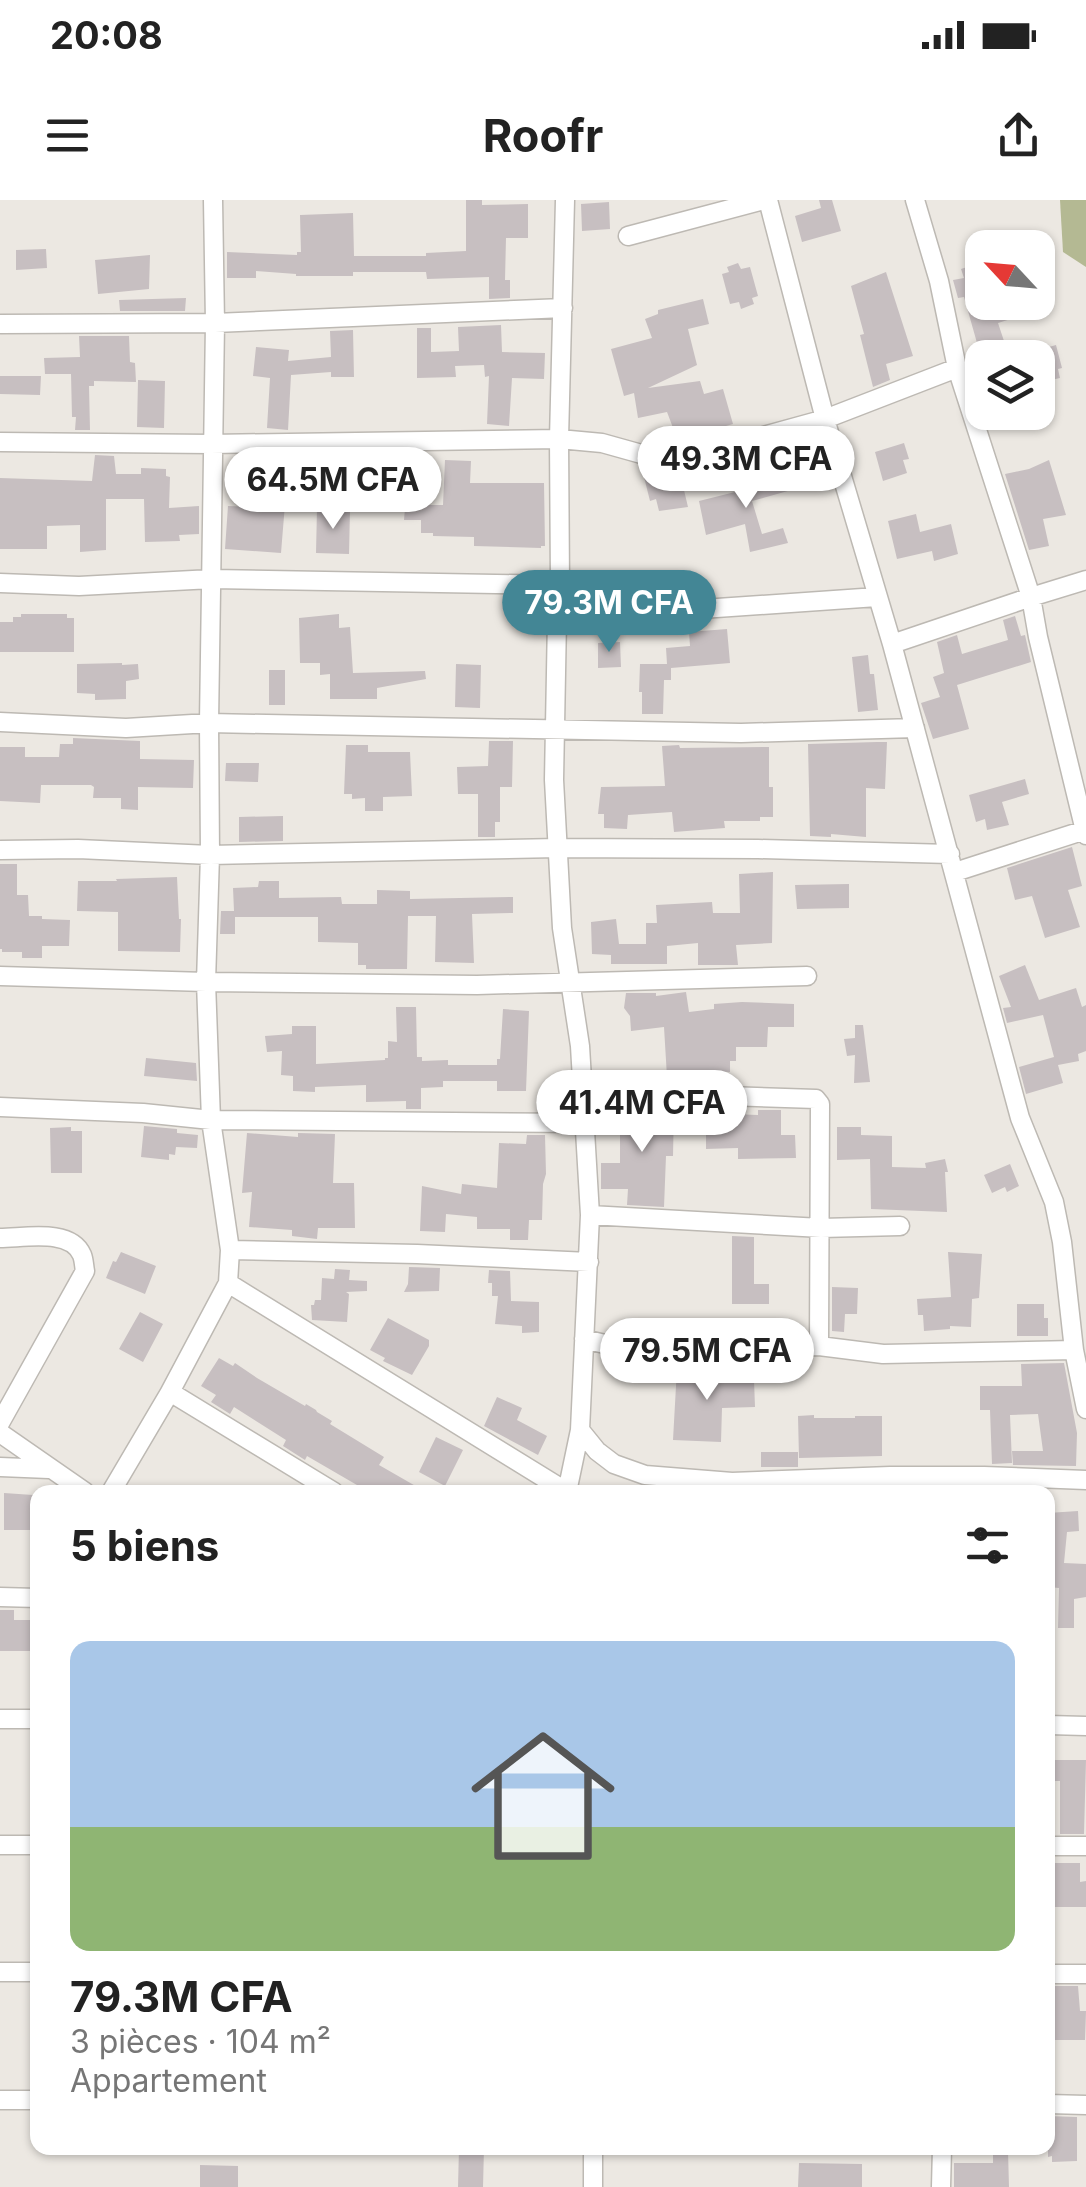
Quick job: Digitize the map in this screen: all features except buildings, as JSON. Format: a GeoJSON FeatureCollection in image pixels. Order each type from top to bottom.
{"type":"FeatureCollection","features":[{"type":"Feature","properties":{"kind":"street"},"geometry":{"type":"LineString","coordinates":[[115,1485],[228,1283],[230,1250],[211,1120],[206,982],[213,200]]}},
{"type":"Feature","properties":{"kind":"street"},"geometry":{"type":"LineString","coordinates":[[565,200],[554,780],[562,928],[580,1046],[590,1214],[580,1430],[568,1485]]}},
{"type":"Feature","properties":{"kind":"street"},"geometry":{"type":"LineString","coordinates":[[628,236],[766,200],[953,863],[1020,1118],[1054,1202],[1086,1409]]}},
{"type":"Feature","properties":{"kind":"street"},"geometry":{"type":"LineString","coordinates":[[0,850],[210,855],[558,848],[758,849],[953,863],[991,858],[1085,826],[1031,597],[957,368],[940,281],[915,200]]}},
{"type":"Feature","properties":{"kind":"street"},"geometry":{"type":"LineString","coordinates":[[0,324],[214,322],[564,308]]}},
{"type":"Feature","properties":{"kind":"street"},"geometry":{"type":"LineString","coordinates":[[0,442],[212,444],[560,439],[602,443],[646,455],[691,456],[825,419],[957,368]]}},
{"type":"Feature","properties":{"kind":"street"},"geometry":{"type":"LineString","coordinates":[[0,583],[79,586],[212,579],[560,585]]}},
{"type":"Feature","properties":{"kind":"street"},"geometry":{"type":"LineString","coordinates":[[892,644],[1086,580]]}},
{"type":"Feature","properties":{"kind":"street"},"geometry":{"type":"LineString","coordinates":[[557,619],[878,597]]}},
{"type":"Feature","properties":{"kind":"street"},"geometry":{"type":"LineString","coordinates":[[0,722],[126,728],[209,723],[741,733],[915,728]]}},
{"type":"Feature","properties":{"kind":"street"},"geometry":{"type":"LineString","coordinates":[[0,976],[477,984],[807,976]]}},
{"type":"Feature","properties":{"kind":"street"},"geometry":{"type":"LineString","coordinates":[[582,1091],[816,1099],[820,1104],[819,1346]]}},
{"type":"Feature","properties":{"kind":"street"},"geometry":{"type":"LineString","coordinates":[[0,1107],[211,1120],[583,1123]]}},
{"type":"Feature","properties":{"kind":"street"},"geometry":{"type":"LineString","coordinates":[[590,1214],[821,1228],[900,1226]]}},
{"type":"Feature","properties":{"kind":"street"},"geometry":{"type":"LineString","coordinates":[[0,1238],[56,1238],[70,1242],[81,1253],[85,1271],[0,1423]]}},
{"type":"Feature","properties":{"kind":"street"},"geometry":{"type":"LineString","coordinates":[[230,1250],[589,1262]]}},
{"type":"Feature","properties":{"kind":"street"},"geometry":{"type":"LineString","coordinates":[[228,1283],[556,1485]]}},
{"type":"Feature","properties":{"kind":"street"},"geometry":{"type":"LineString","coordinates":[[584,1339],[642,1354],[819,1346],[883,1354],[1074,1350]]}},
{"type":"Feature","properties":{"kind":"street"},"geometry":{"type":"LineString","coordinates":[[170,1392],[323,1485]]}},
{"type":"Feature","properties":{"kind":"street"},"geometry":{"type":"LineString","coordinates":[[580,1430],[597,1452],[614,1464],[645,1476],[732,1482],[944,1484],[1086,1480]]}},
{"type":"Feature","properties":{"kind":"street"},"geometry":{"type":"LineString","coordinates":[[0,1433],[74,1485]]}},
{"type":"Feature","properties":{"kind":"street"},"geometry":{"type":"LineString","coordinates":[[0,1468],[49,1469]]}},
{"type":"Feature","properties":{"kind":"street"},"geometry":{"type":"LineString","coordinates":[[0,1597],[30,1598]]}},
{"type":"Feature","properties":{"kind":"street"},"geometry":{"type":"LineString","coordinates":[[0,1719],[30,1719]]}},
{"type":"Feature","properties":{"kind":"street"},"geometry":{"type":"LineString","coordinates":[[1055,1725],[1086,1726]]}},
{"type":"Feature","properties":{"kind":"street"},"geometry":{"type":"LineString","coordinates":[[0,1846],[30,1846]]}},
{"type":"Feature","properties":{"kind":"street"},"geometry":{"type":"LineString","coordinates":[[1055,1846],[1086,1846]]}},
{"type":"Feature","properties":{"kind":"street"},"geometry":{"type":"LineString","coordinates":[[0,1972],[30,1972]]}},
{"type":"Feature","properties":{"kind":"street"},"geometry":{"type":"LineString","coordinates":[[1055,1974],[1086,1974]]}},
{"type":"Feature","properties":{"kind":"street"},"geometry":{"type":"LineString","coordinates":[[0,2100],[30,2100]]}},
{"type":"Feature","properties":{"kind":"street"},"geometry":{"type":"LineString","coordinates":[[1055,2104],[1086,2104]]}},
{"type":"Feature","properties":{"kind":"street"},"geometry":{"type":"LineString","coordinates":[[593,2155],[594,2187]]}},
{"type":"Feature","properties":{"kind":"street"},"geometry":{"type":"LineString","coordinates":[[941,2187],[942,2155]]}},
{"type":"Feature","properties":{"kind":"green space"},"geometry":{"type":"Polygon","coordinates":[[[1060,200],[1086,200],[1086,267],[1063,252],[1060,200]]]}}]}
